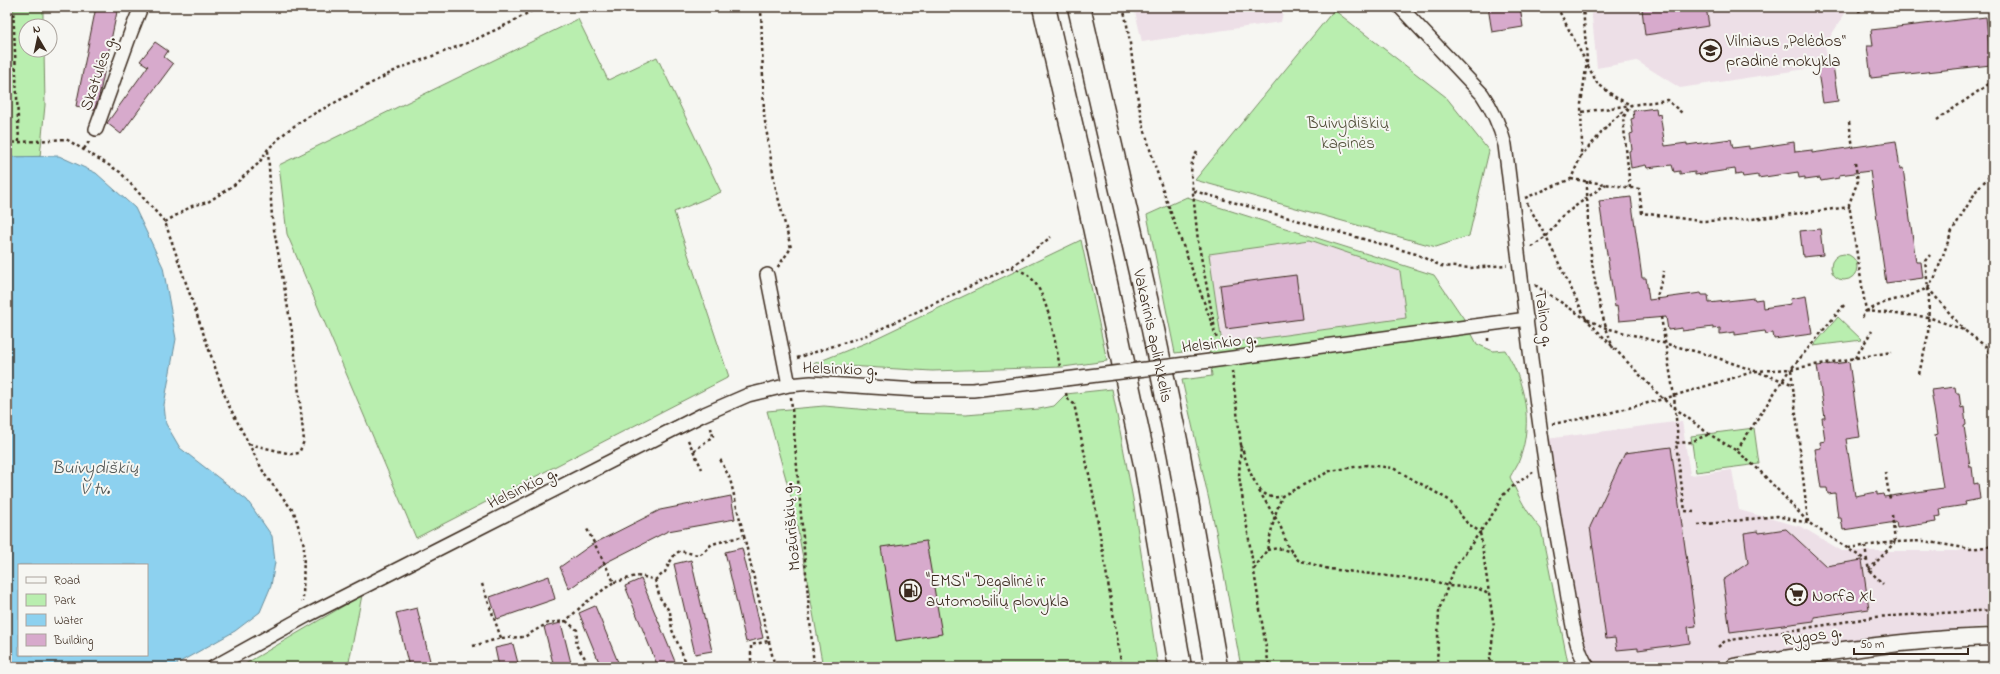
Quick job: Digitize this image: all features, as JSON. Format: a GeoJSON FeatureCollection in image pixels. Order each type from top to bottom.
{"type":"FeatureCollection","features":[{"type":"Feature","properties":{"kind":"highway","name":"Vakarinis aplinkkelis"},"geometry":{"type":"LineString","coordinates":[[1044,7],[1085,186],[1144,462],[1180,667]]}},
{"type":"Feature","properties":{"kind":"highway","name":"Vakarinis aplinkkelis"},"geometry":{"type":"LineString","coordinates":[[1079,7],[1153,328],[1180,462],[1216,667]]}},
{"type":"Feature","properties":{"kind":"street","name":"Skatulės g."},"geometry":{"type":"LineString","coordinates":[[96,129],[141,7]]}},
{"type":"Feature","properties":{"kind":"street","name":"Talino g."},"geometry":{"type":"LineString","coordinates":[[1400,7],[1482,94],[1492,109],[1500,126],[1505,145],[1513,206],[1544,464],[1576,637],[1583,665]]}},
{"type":"Feature","properties":{"kind":"street"},"geometry":{"type":"LineString","coordinates":[[767,276],[786,362],[789,385]]}},
{"type":"Feature","properties":{"kind":"street","name":"Helsinkio g."},"geometry":{"type":"LineString","coordinates":[[214,667],[306,616],[715,409],[748,395],[789,385],[833,383],[917,390],[973,390],[1064,380],[1527,319]]}},
{"type":"Feature","properties":{"kind":"street","name":"Rygos g."},"geometry":{"type":"LineString","coordinates":[[1734,667],[1834,650],[1908,642],[1993,637]]}},
{"type":"Feature","properties":{"kind":"path"},"geometry":{"type":"LineString","coordinates":[[13,7],[19,142]]}},
{"type":"Feature","properties":{"kind":"path"},"geometry":{"type":"LineString","coordinates":[[165,222],[192,206],[208,202],[234,185],[259,163],[268,149],[287,131],[300,122],[378,79],[470,42],[512,22],[538,7]]}},
{"type":"Feature","properties":{"kind":"path"},"geometry":{"type":"LineString","coordinates":[[761,7],[764,115],[775,185],[791,248],[778,268],[767,276]]}},
{"type":"Feature","properties":{"kind":"path"},"geometry":{"type":"LineString","coordinates":[[1123,7],[1128,27],[1141,114],[1162,191],[1204,299],[1217,339]]}},
{"type":"Feature","properties":{"kind":"path"},"geometry":{"type":"LineString","coordinates":[[1557,7],[1587,61],[1597,83],[1615,97],[1631,105]]}},
{"type":"Feature","properties":{"kind":"path"},"geometry":{"type":"LineString","coordinates":[[1580,158],[1582,112],[1587,61],[1583,7]]}},
{"type":"Feature","properties":{"kind":"path"},"geometry":{"type":"LineString","coordinates":[[1858,11],[1874,7]]}},
{"type":"Feature","properties":{"kind":"path"},"geometry":{"type":"LineString","coordinates":[[1937,120],[1993,81]]}},
{"type":"Feature","properties":{"kind":"path"},"geometry":{"type":"LineString","coordinates":[[1582,112],[1667,100],[1682,113]]}},
{"type":"Feature","properties":{"kind":"path"},"geometry":{"type":"LineString","coordinates":[[1571,179],[1580,158],[1612,121],[1631,105]]}},
{"type":"Feature","properties":{"kind":"path"},"geometry":{"type":"LineString","coordinates":[[1630,188],[1623,118],[1631,105]]}},
{"type":"Feature","properties":{"kind":"path"},"geometry":{"type":"LineString","coordinates":[[1849,122],[1853,146]]}},
{"type":"Feature","properties":{"kind":"path"},"geometry":{"type":"LineString","coordinates":[[7,143],[66,138],[120,172],[165,222],[227,402],[265,475],[294,512],[304,545],[303,607],[306,616]]}},
{"type":"Feature","properties":{"kind":"path"},"geometry":{"type":"LineString","coordinates":[[249,444],[291,454],[299,453],[304,441],[293,337],[272,218],[268,149]]}},
{"type":"Feature","properties":{"kind":"path"},"geometry":{"type":"LineString","coordinates":[[1197,152],[1192,161],[1191,174],[1194,191],[1198,241],[1218,344]]}},
{"type":"Feature","properties":{"kind":"path"},"geometry":{"type":"LineString","coordinates":[[1855,163],[1858,181],[1849,204],[1866,311]]}},
{"type":"Feature","properties":{"kind":"path"},"geometry":{"type":"LineString","coordinates":[[1861,319],[1866,311],[1886,302],[1906,297],[1928,288],[1935,277],[1952,231],[1978,188],[1988,178],[1993,178]]}},
{"type":"Feature","properties":{"kind":"path"},"geometry":{"type":"LineString","coordinates":[[1513,206],[1524,199],[1571,179],[1639,189],[1642,213],[1653,213],[1700,221],[1744,220],[1850,207]]}},
{"type":"Feature","properties":{"kind":"path"},"geometry":{"type":"LineString","coordinates":[[1587,181],[1592,271],[1606,328],[1614,349]]}},
{"type":"Feature","properties":{"kind":"path"},"geometry":{"type":"LineString","coordinates":[[1194,191],[1416,254],[1442,266],[1470,268],[1519,260],[1546,237],[1562,216],[1606,184]]}},
{"type":"Feature","properties":{"kind":"path"},"geometry":{"type":"LineString","coordinates":[[1524,199],[1546,237],[1586,319],[1614,349],[1663,399],[1709,434],[1737,451],[1758,468],[1809,523],[1867,561]]}},
{"type":"Feature","properties":{"kind":"path"},"geometry":{"type":"LineString","coordinates":[[786,362],[870,334],[1011,267],[1051,238]]}},
{"type":"Feature","properties":{"kind":"path"},"geometry":{"type":"LineString","coordinates":[[1919,374],[1928,335],[1928,288],[1925,261],[1930,255]]}},
{"type":"Feature","properties":{"kind":"path"},"geometry":{"type":"LineString","coordinates":[[1011,267],[1028,275],[1040,292],[1049,315],[1067,398],[1074,404],[1093,493],[1122,667]]}},
{"type":"Feature","properties":{"kind":"path"},"geometry":{"type":"LineString","coordinates":[[1658,301],[1657,297],[1664,271]]}},
{"type":"Feature","properties":{"kind":"path"},"geometry":{"type":"LineString","coordinates":[[1523,285],[1535,285],[1586,319],[1606,328],[1709,354],[1792,384]]}},
{"type":"Feature","properties":{"kind":"path"},"geometry":{"type":"LineString","coordinates":[[1928,288],[1964,330],[1988,348],[1993,372]]}},
{"type":"Feature","properties":{"kind":"path"},"geometry":{"type":"LineString","coordinates":[[1737,451],[1791,369],[1845,304]]}},
{"type":"Feature","properties":{"kind":"path"},"geometry":{"type":"LineString","coordinates":[[1866,311],[1928,317],[1964,330]]}},
{"type":"Feature","properties":{"kind":"path"},"geometry":{"type":"LineString","coordinates":[[1661,318],[1676,409],[1678,440],[1676,443],[1685,511],[1694,512]]}},
{"type":"Feature","properties":{"kind":"path"},"geometry":{"type":"LineString","coordinates":[[1855,358],[1872,331]]}},
{"type":"Feature","properties":{"kind":"path"},"geometry":{"type":"LineString","coordinates":[[1540,427],[1601,415],[1663,399],[1756,371],[1791,369],[1892,352]]}},
{"type":"Feature","properties":{"kind":"path"},"geometry":{"type":"LineString","coordinates":[[1231,369],[1234,378],[1241,445],[1239,476],[1269,667]]}},
{"type":"Feature","properties":{"kind":"path"},"geometry":{"type":"LineString","coordinates":[[1791,369],[1809,523]]}},
{"type":"Feature","properties":{"kind":"path","name":"Mozūriškių g."},"geometry":{"type":"LineString","coordinates":[[789,385],[814,667]]}},
{"type":"Feature","properties":{"kind":"path"},"geometry":{"type":"LineString","coordinates":[[694,451],[713,436],[711,428]]}},
{"type":"Feature","properties":{"kind":"path"},"geometry":{"type":"LineString","coordinates":[[1676,443],[1691,442],[1709,434]]}},
{"type":"Feature","properties":{"kind":"path"},"geometry":{"type":"LineString","coordinates":[[688,440],[702,468]]}},
{"type":"Feature","properties":{"kind":"path"},"geometry":{"type":"LineString","coordinates":[[1241,445],[1257,488],[1275,515],[1292,552],[1298,560],[1329,569],[1438,582],[1447,587],[1473,586],[1489,595]]}},
{"type":"Feature","properties":{"kind":"path"},"geometry":{"type":"LineString","coordinates":[[720,459],[730,479],[775,667]]}},
{"type":"Feature","properties":{"kind":"path"},"geometry":{"type":"LineString","coordinates":[[1437,667],[1439,610],[1455,567],[1496,509],[1502,496],[1544,464]]}},
{"type":"Feature","properties":{"kind":"path"},"geometry":{"type":"LineString","coordinates":[[1257,488],[1265,494],[1278,497],[1330,471],[1367,465],[1393,468],[1449,500],[1467,523],[1480,532],[1494,627],[1489,667]]}},
{"type":"Feature","properties":{"kind":"path"},"geometry":{"type":"LineString","coordinates":[[1885,472],[1890,499]]}},
{"type":"Feature","properties":{"kind":"path"},"geometry":{"type":"LineString","coordinates":[[1254,570],[1267,550],[1275,515],[1282,496]]}},
{"type":"Feature","properties":{"kind":"path"},"geometry":{"type":"LineString","coordinates":[[1869,570],[1895,542],[1892,515]]}},
{"type":"Feature","properties":{"kind":"path"},"geometry":{"type":"LineString","coordinates":[[1698,525],[1778,516],[1809,523]]}},
{"type":"Feature","properties":{"kind":"path"},"geometry":{"type":"LineString","coordinates":[[587,529],[614,582]]}},
{"type":"Feature","properties":{"kind":"path"},"geometry":{"type":"LineString","coordinates":[[655,580],[665,572],[675,554],[680,551],[698,555],[712,544],[744,536]]}},
{"type":"Feature","properties":{"kind":"path"},"geometry":{"type":"LineString","coordinates":[[1848,548],[1895,542],[1924,541],[1970,549],[1993,546]]}},
{"type":"Feature","properties":{"kind":"path"},"geometry":{"type":"LineString","coordinates":[[1865,546],[1869,570],[1883,584]]}},
{"type":"Feature","properties":{"kind":"path"},"geometry":{"type":"LineString","coordinates":[[1267,550],[1278,548],[1292,552]]}},
{"type":"Feature","properties":{"kind":"path"},"geometry":{"type":"LineString","coordinates":[[473,646],[501,638],[524,637],[548,623],[566,621],[585,603],[614,582],[624,581],[630,576],[638,575],[655,580]]}},
{"type":"Feature","properties":{"kind":"path"},"geometry":{"type":"LineString","coordinates":[[655,580],[660,598],[670,612],[672,630],[688,667]]}},
{"type":"Feature","properties":{"kind":"path"},"geometry":{"type":"LineString","coordinates":[[482,584],[501,638]]}},
{"type":"Feature","properties":{"kind":"path"},"geometry":{"type":"LineString","coordinates":[[1718,647],[1725,641],[1875,617],[1993,610]]}},
{"type":"Feature","properties":{"kind":"path"},"geometry":{"type":"LineString","coordinates":[[566,621],[577,630],[576,645],[589,667]]}},
{"type":"Feature","properties":{"kind":"path"},"geometry":{"type":"LineString","coordinates":[[751,667],[751,645],[768,641]]}},
{"type":"Feature","properties":{"kind":"path"},"geometry":{"type":"LineString","coordinates":[[1975,667],[1993,667]]}},
{"type":"Feature","properties":{"kind":"shaded area"},"geometry":{"type":"Polygon","coordinates":[[[1134,7],[1284,7],[1281,22],[1142,42],[1134,7]]]}},
{"type":"Feature","properties":{"kind":"shaded area","name":"Vilniaus „Pelėdos“ pradinė mokykla"},"geometry":{"type":"Polygon","coordinates":[[[1591,7],[1849,7],[1825,45],[1827,56],[1811,59],[1812,68],[1680,88],[1637,61],[1597,68],[1591,7]]]}},
{"type":"Feature","properties":{"kind":"shaded area"},"geometry":{"type":"Polygon","coordinates":[[[1310,240],[1400,271],[1406,318],[1222,344],[1209,254],[1310,240]]]}},
{"type":"Feature","properties":{"kind":"shaded area"},"geometry":{"type":"Polygon","coordinates":[[[1682,421],[1690,475],[1732,470],[1739,510],[1802,527],[1842,551],[1956,551],[1993,545],[1993,626],[1873,637],[1679,667],[1598,667],[1585,649],[1557,513],[1546,439],[1682,421]]]}},
{"type":"Feature","properties":{"kind":"green space"},"geometry":{"type":"Polygon","coordinates":[[[7,7],[43,7],[43,18],[18,18],[18,58],[44,58],[45,105],[40,157],[7,157],[7,7]]]}},
{"type":"Feature","properties":{"kind":"green space","name":"Buivydiškių kapinės"},"geometry":{"type":"Polygon","coordinates":[[[1334,10],[1446,97],[1489,151],[1469,236],[1436,247],[1195,180],[1334,10]]]}},
{"type":"Feature","properties":{"kind":"green space"},"geometry":{"type":"Polygon","coordinates":[[[578,19],[608,80],[657,57],[721,192],[674,212],[729,377],[416,538],[287,234],[279,165],[578,19]]]}},
{"type":"Feature","properties":{"kind":"green space"},"geometry":{"type":"Polygon","coordinates":[[[1187,197],[1434,275],[1464,319],[1477,344],[1493,351],[1505,350],[1518,375],[1525,402],[1526,416],[1524,444],[1517,466],[1510,477],[1523,504],[1541,529],[1568,663],[1550,667],[1241,667],[1216,531],[1182,380],[1212,376],[1209,349],[1175,353],[1147,215],[1187,197]],[[1310,240],[1209,254],[1222,344],[1406,318],[1400,271],[1310,240]]]}},
{"type":"Feature","properties":{"kind":"green space"},"geometry":{"type":"Polygon","coordinates":[[[1081,240],[1107,361],[1063,367],[932,371],[813,364],[868,342],[1081,240]]]}},
{"type":"Feature","properties":{"kind":"green space"},"geometry":{"type":"Polygon","coordinates":[[[1844,254],[1853,258],[1857,267],[1853,276],[1844,280],[1835,276],[1831,267],[1835,258],[1844,254]]]}},
{"type":"Feature","properties":{"kind":"green space"},"geometry":{"type":"Polygon","coordinates":[[[1838,317],[1862,340],[1813,346],[1838,317]]]}},
{"type":"Feature","properties":{"kind":"green space"},"geometry":{"type":"Polygon","coordinates":[[[1112,389],[1133,499],[1158,667],[823,667],[793,504],[767,411],[824,406],[904,413],[966,415],[1039,409],[1054,406],[1066,394],[1112,389]]]}},
{"type":"Feature","properties":{"kind":"green space"},"geometry":{"type":"Polygon","coordinates":[[[1754,428],[1759,464],[1696,472],[1691,436],[1754,428]]]}},
{"type":"Feature","properties":{"kind":"green space"},"geometry":{"type":"Polygon","coordinates":[[[362,595],[348,667],[240,667],[362,595]]]}},
{"type":"Feature","properties":{"kind":"water","name":"Buivydiškių V tv."},"geometry":{"type":"Polygon","coordinates":[[[59,156],[96,173],[135,208],[163,267],[176,339],[164,405],[166,424],[180,448],[247,500],[272,536],[275,562],[271,586],[260,612],[235,631],[171,667],[7,667],[7,157],[59,156]]]}},
{"type":"Feature","properties":{"kind":"building"},"geometry":{"type":"Polygon","coordinates":[[[96,7],[118,7],[99,97],[94,110],[76,106],[96,7]]]}},
{"type":"Feature","properties":{"kind":"building"},"geometry":{"type":"Polygon","coordinates":[[[1488,7],[1520,7],[1523,27],[1492,32],[1488,7]]]}},
{"type":"Feature","properties":{"kind":"building"},"geometry":{"type":"Polygon","coordinates":[[[1655,7],[1706,7],[1709,26],[1645,35],[1642,9],[1655,7]]]}},
{"type":"Feature","properties":{"kind":"building"},"geometry":{"type":"Polygon","coordinates":[[[1986,17],[1991,65],[1871,78],[1867,46],[1873,46],[1871,30],[1986,17]]]}},
{"type":"Feature","properties":{"kind":"building"},"geometry":{"type":"Polygon","coordinates":[[[155,42],[168,51],[164,57],[173,64],[121,134],[107,123],[148,66],[140,61],[155,42]]]}},
{"type":"Feature","properties":{"kind":"building"},"geometry":{"type":"Polygon","coordinates":[[[1832,58],[1838,101],[1823,103],[1816,60],[1832,58]]]}},
{"type":"Feature","properties":{"kind":"building"},"geometry":{"type":"Polygon","coordinates":[[[1656,108],[1657,115],[1660,114],[1665,146],[1687,143],[1687,145],[1731,139],[1733,148],[1749,146],[1749,149],[1794,142],[1795,152],[1812,150],[1812,153],[1896,141],[1900,169],[1903,168],[1916,262],[1921,262],[1923,278],[1886,283],[1870,171],[1839,175],[1839,178],[1821,181],[1820,178],[1805,180],[1805,177],[1799,178],[1798,172],[1758,178],[1758,175],[1743,177],[1742,174],[1736,175],[1735,169],[1695,175],[1695,172],[1680,174],[1680,171],[1674,172],[1672,165],[1647,168],[1646,165],[1631,168],[1629,151],[1632,150],[1630,134],[1633,133],[1631,119],[1634,118],[1633,111],[1656,108]]]}},
{"type":"Feature","properties":{"kind":"building"},"geometry":{"type":"Polygon","coordinates":[[[1631,197],[1642,278],[1646,278],[1649,300],[1701,293],[1702,295],[1708,295],[1709,303],[1754,298],[1755,300],[1762,299],[1763,308],[1791,304],[1790,299],[1806,296],[1812,334],[1774,339],[1773,333],[1766,334],[1765,331],[1735,335],[1735,332],[1720,334],[1720,328],[1713,329],[1713,327],[1682,331],[1682,328],[1668,330],[1666,317],[1619,321],[1617,306],[1615,307],[1599,201],[1631,197]]]}},
{"type":"Feature","properties":{"kind":"building"},"geometry":{"type":"Polygon","coordinates":[[[1820,229],[1823,255],[1803,257],[1800,231],[1820,229]]]}},
{"type":"Feature","properties":{"kind":"building"},"geometry":{"type":"Polygon","coordinates":[[[1296,275],[1302,319],[1226,329],[1220,285],[1296,275]]]}},
{"type":"Feature","properties":{"kind":"building"},"geometry":{"type":"Polygon","coordinates":[[[1849,362],[1860,437],[1846,439],[1855,496],[1877,492],[1877,495],[1883,494],[1884,497],[1943,488],[1935,435],[1938,434],[1931,390],[1955,387],[1956,393],[1959,393],[1961,408],[1964,407],[1966,425],[1964,426],[1970,467],[1972,467],[1974,484],[1978,483],[1980,499],[1965,502],[1966,505],[1940,509],[1941,516],[1935,517],[1936,522],[1897,528],[1896,522],[1843,530],[1841,518],[1838,518],[1835,493],[1828,494],[1827,488],[1821,488],[1815,449],[1821,448],[1820,442],[1825,441],[1822,418],[1825,418],[1817,366],[1849,362]]]}},
{"type":"Feature","properties":{"kind":"building"},"geometry":{"type":"Polygon","coordinates":[[[1671,447],[1696,626],[1688,627],[1690,643],[1638,650],[1638,648],[1617,650],[1615,638],[1606,639],[1590,527],[1625,453],[1671,447]]]}},
{"type":"Feature","properties":{"kind":"building"},"geometry":{"type":"Polygon","coordinates":[[[731,496],[735,519],[668,531],[607,562],[569,589],[560,567],[591,545],[660,510],[731,496]]]}},
{"type":"Feature","properties":{"kind":"building","name":"Norfa XL"},"geometry":{"type":"Polygon","coordinates":[[[1786,529],[1826,566],[1862,560],[1869,609],[1814,617],[1814,621],[1730,632],[1723,580],[1748,563],[1744,533],[1758,531],[1759,533],[1786,529]]]}},
{"type":"Feature","properties":{"kind":"building","name":"\"EMSI\" Degalinė ir automobilių plovykla"},"geometry":{"type":"Polygon","coordinates":[[[926,541],[942,634],[896,641],[881,547],[926,541]]]}},
{"type":"Feature","properties":{"kind":"building"},"geometry":{"type":"Polygon","coordinates":[[[742,548],[763,638],[746,642],[725,552],[742,548]]]}},
{"type":"Feature","properties":{"kind":"building"},"geometry":{"type":"Polygon","coordinates":[[[691,560],[712,651],[695,654],[674,564],[691,560]]]}},
{"type":"Feature","properties":{"kind":"building"},"geometry":{"type":"Polygon","coordinates":[[[549,576],[555,599],[497,619],[490,597],[549,576]]]}},
{"type":"Feature","properties":{"kind":"building"},"geometry":{"type":"Polygon","coordinates":[[[641,579],[676,664],[669,667],[658,667],[625,586],[641,579]]]}},
{"type":"Feature","properties":{"kind":"building"},"geometry":{"type":"Polygon","coordinates":[[[595,606],[620,667],[601,667],[579,613],[595,606]]]}},
{"type":"Feature","properties":{"kind":"building"},"geometry":{"type":"Polygon","coordinates":[[[417,608],[431,665],[409,667],[396,613],[417,608]]]}},
{"type":"Feature","properties":{"kind":"building"},"geometry":{"type":"Polygon","coordinates":[[[561,623],[572,667],[554,667],[544,627],[561,623]]]}},
{"type":"Feature","properties":{"kind":"building"},"geometry":{"type":"Polygon","coordinates":[[[513,644],[519,667],[499,667],[495,648],[513,644]]]}},
{"type":"Feature","properties":{"kind":"place","name":"Vilniaus „Pelėdos“ pradinė mokykla"},"geometry":{"type":"Point","coordinates":[1711,50]}},
{"type":"Feature","properties":{"kind":"place","name":"\"EMSI\" Degalinė ir automobilių plovykla"},"geometry":{"type":"Point","coordinates":[911,590]}},
{"type":"Feature","properties":{"kind":"place","name":"Norfa XL"},"geometry":{"type":"Point","coordinates":[1796,595]}}]}
